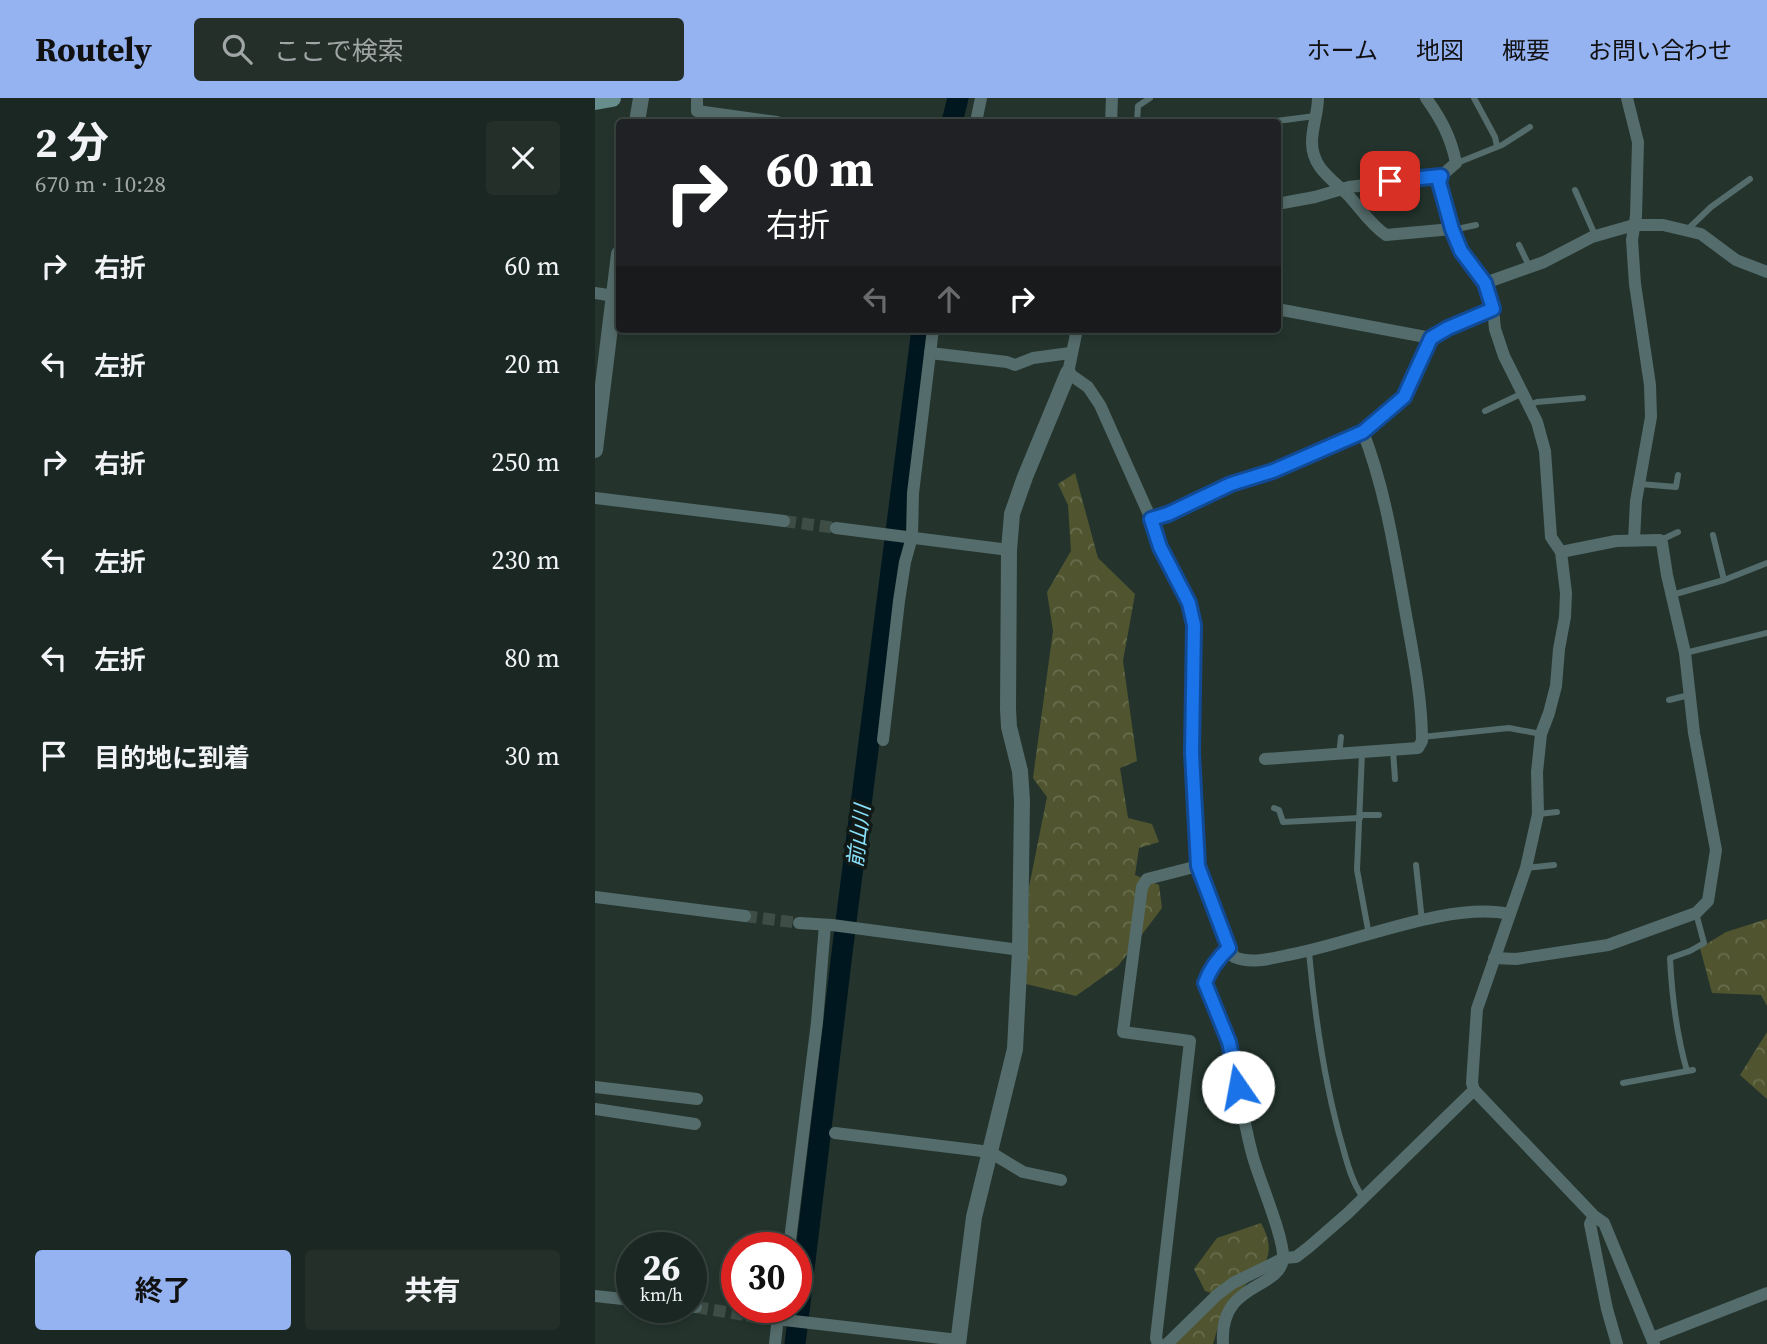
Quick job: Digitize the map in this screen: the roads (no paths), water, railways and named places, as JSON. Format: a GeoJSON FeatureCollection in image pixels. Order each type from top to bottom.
{"type":"FeatureCollection","features":[{"type":"Feature","properties":{"kind":"main road"},"geometry":{"type":"LineString","coordinates":[[595,101],[612,98]]}},
{"type":"Feature","properties":{"kind":"street"},"geometry":{"type":"LineString","coordinates":[[638,119],[641,98]]}},
{"type":"Feature","properties":{"kind":"street"},"geometry":{"type":"LineString","coordinates":[[697,98],[697,111],[755,119]]}},
{"type":"Feature","properties":{"kind":"street"},"geometry":{"type":"LineString","coordinates":[[977,119],[981,98]]}},
{"type":"Feature","properties":{"kind":"street"},"geometry":{"type":"LineString","coordinates":[[1111,119],[1112,98]]}},
{"type":"Feature","properties":{"kind":"street"},"geometry":{"type":"LineString","coordinates":[[1318,98],[1312,142],[1313,152],[1322,172],[1378,230],[1386,235],[1452,230]]}},
{"type":"Feature","properties":{"kind":"street"},"geometry":{"type":"LineString","coordinates":[[1426,98],[1445,126],[1453,147],[1456,163],[1441,176],[1439,182],[1452,230],[1461,251],[1485,283],[1504,356],[1526,399],[1545,451],[1551,537],[1561,552],[1566,593],[1556,686],[1541,734],[1537,772],[1538,814],[1526,868],[1477,1009],[1472,1083],[1474,1090],[1607,1227],[1653,1341],[1767,1293]]}},
{"type":"Feature","properties":{"kind":"street"},"geometry":{"type":"LineString","coordinates":[[1627,98],[1638,142],[1632,240],[1635,284],[1649,374],[1651,417],[1636,501],[1634,540]]}},
{"type":"Feature","properties":{"kind":"street"},"geometry":{"type":"LineString","coordinates":[[1281,203],[1341,189],[1441,176]]}},
{"type":"Feature","properties":{"kind":"street"},"geometry":{"type":"LineString","coordinates":[[1485,283],[1530,268],[1595,236],[1634,225],[1663,225],[1701,234],[1736,260],[1767,272]]}},
{"type":"Feature","properties":{"kind":"street"},"geometry":{"type":"LineString","coordinates":[[595,450],[616,279]]}},
{"type":"Feature","properties":{"kind":"street"},"geometry":{"type":"LineString","coordinates":[[595,293],[614,296]]}},
{"type":"Feature","properties":{"kind":"street"},"geometry":{"type":"LineString","coordinates":[[1151,519],[1363,432],[1404,397],[1431,338],[1493,309]]}},
{"type":"Feature","properties":{"kind":"street"},"geometry":{"type":"LineString","coordinates":[[1281,310],[1431,338]]}},
{"type":"Feature","properties":{"kind":"street"},"geometry":{"type":"LineString","coordinates":[[883,740],[932,333]]}},
{"type":"Feature","properties":{"kind":"street"},"geometry":{"type":"LineString","coordinates":[[808,1323],[958,1342],[974,1217],[1014,1049],[1020,950],[1022,800],[1020,771],[1009,727],[1008,709],[1009,550],[1012,514],[1067,373],[1076,333]]}},
{"type":"Feature","properties":{"kind":"street"},"geometry":{"type":"LineString","coordinates":[[930,353],[1015,365],[1033,358],[1070,353]]}},
{"type":"Feature","properties":{"kind":"street"},"geometry":{"type":"LineString","coordinates":[[1067,373],[1088,387],[1100,405],[1151,519],[1160,547],[1189,603],[1194,625],[1192,753],[1198,866],[1234,957],[1254,960],[1309,952],[1422,921],[1467,913],[1510,914]]}},
{"type":"Feature","properties":{"kind":"street"},"geometry":{"type":"LineString","coordinates":[[1265,759],[1418,748],[1422,737],[1415,661],[1395,549],[1376,466],[1363,432]]}},
{"type":"Feature","properties":{"kind":"street"},"geometry":{"type":"LineString","coordinates":[[595,498],[784,521]]}},
{"type":"Feature","properties":{"kind":"street"},"geometry":{"type":"LineString","coordinates":[[836,528],[1009,550]]}},
{"type":"Feature","properties":{"kind":"street"},"geometry":{"type":"LineString","coordinates":[[1494,958],[1525,958],[1608,945],[1696,913],[1708,901],[1716,850],[1689,695],[1685,653],[1660,540],[1634,540],[1561,552]]}},
{"type":"Feature","properties":{"kind":"street"},"geometry":{"type":"LineString","coordinates":[[1158,1344],[1156,1338],[1189,1041],[1123,1032],[1142,887],[1147,879],[1198,866]]}},
{"type":"Feature","properties":{"kind":"street"},"geometry":{"type":"LineString","coordinates":[[595,897],[745,916]]}},
{"type":"Feature","properties":{"kind":"street"},"geometry":{"type":"LineString","coordinates":[[799,923],[1020,950]]}},
{"type":"Feature","properties":{"kind":"street"},"geometry":{"type":"LineString","coordinates":[[791,1232],[829,925]]}},
{"type":"Feature","properties":{"kind":"street"},"geometry":{"type":"LineString","coordinates":[[1223,1344],[1224,1319],[1236,1299],[1279,1271],[1283,1258],[1253,1156],[1229,1042],[1205,983],[1215,963],[1229,948]]}},
{"type":"Feature","properties":{"kind":"street"},"geometry":{"type":"LineString","coordinates":[[595,1087],[697,1099]]}},
{"type":"Feature","properties":{"kind":"street"},"geometry":{"type":"LineString","coordinates":[[1167,1344],[1217,1295],[1246,1276],[1283,1258],[1296,1257],[1474,1090]]}},
{"type":"Feature","properties":{"kind":"street"},"geometry":{"type":"LineString","coordinates":[[595,1109],[695,1124]]}},
{"type":"Feature","properties":{"kind":"street"},"geometry":{"type":"LineString","coordinates":[[835,1133],[990,1152],[1023,1172],[1061,1180]]}},
{"type":"Feature","properties":{"kind":"street"},"geometry":{"type":"LineString","coordinates":[[1594,1216],[1590,1224],[1616,1344]]}},
{"type":"Feature","properties":{"kind":"street"},"geometry":{"type":"LineString","coordinates":[[595,1296],[616,1298]]}},
{"type":"Feature","properties":{"kind":"street"},"geometry":{"type":"LineString","coordinates":[[775,1344],[779,1323]]}},
{"type":"Feature","properties":{"kind":"lane"},"geometry":{"type":"LineString","coordinates":[[1134,98],[1138,106],[1137,119]]}},
{"type":"Feature","properties":{"kind":"lane"},"geometry":{"type":"LineString","coordinates":[[1138,106],[1150,98]]}},
{"type":"Feature","properties":{"kind":"lane"},"geometry":{"type":"LineString","coordinates":[[1474,98],[1497,146]]}},
{"type":"Feature","properties":{"kind":"lane"},"geometry":{"type":"LineString","coordinates":[[1281,120],[1316,116]]}},
{"type":"Feature","properties":{"kind":"lane"},"geometry":{"type":"LineString","coordinates":[[1456,163],[1510,141],[1530,127]]}},
{"type":"Feature","properties":{"kind":"lane"},"geometry":{"type":"LineString","coordinates":[[1686,231],[1711,207],[1750,179]]}},
{"type":"Feature","properties":{"kind":"lane"},"geometry":{"type":"LineString","coordinates":[[1575,190],[1595,236]]}},
{"type":"Feature","properties":{"kind":"lane"},"geometry":{"type":"LineString","coordinates":[[1452,230],[1476,225]]}},
{"type":"Feature","properties":{"kind":"lane"},"geometry":{"type":"LineString","coordinates":[[1519,245],[1530,268]]}},
{"type":"Feature","properties":{"kind":"lane"},"geometry":{"type":"LineString","coordinates":[[1485,411],[1526,399],[1545,401],[1583,398]]}},
{"type":"Feature","properties":{"kind":"lane"},"geometry":{"type":"LineString","coordinates":[[1640,484],[1672,488],[1676,487],[1678,475]]}},
{"type":"Feature","properties":{"kind":"lane"},"geometry":{"type":"LineString","coordinates":[[1660,540],[1678,532]]}},
{"type":"Feature","properties":{"kind":"lane"},"geometry":{"type":"LineString","coordinates":[[1713,535],[1724,580]]}},
{"type":"Feature","properties":{"kind":"lane"},"geometry":{"type":"LineString","coordinates":[[1672,595],[1724,580],[1767,563]]}},
{"type":"Feature","properties":{"kind":"lane"},"geometry":{"type":"LineString","coordinates":[[1685,653],[1767,634]]}},
{"type":"Feature","properties":{"kind":"lane"},"geometry":{"type":"LineString","coordinates":[[1669,700],[1689,695]]}},
{"type":"Feature","properties":{"kind":"lane"},"geometry":{"type":"LineString","coordinates":[[1422,737],[1509,728],[1541,734]]}},
{"type":"Feature","properties":{"kind":"lane"},"geometry":{"type":"LineString","coordinates":[[1339,755],[1341,737]]}},
{"type":"Feature","properties":{"kind":"lane"},"geometry":{"type":"LineString","coordinates":[[1394,750],[1395,779]]}},
{"type":"Feature","properties":{"kind":"lane"},"geometry":{"type":"LineString","coordinates":[[1363,753],[1357,870],[1369,935]]}},
{"type":"Feature","properties":{"kind":"lane"},"geometry":{"type":"LineString","coordinates":[[1274,808],[1281,814],[1283,822],[1379,814]]}},
{"type":"Feature","properties":{"kind":"lane"},"geometry":{"type":"LineString","coordinates":[[1538,814],[1557,812]]}},
{"type":"Feature","properties":{"kind":"lane"},"geometry":{"type":"LineString","coordinates":[[1416,865],[1422,921]]}},
{"type":"Feature","properties":{"kind":"lane"},"geometry":{"type":"LineString","coordinates":[[1526,868],[1554,865]]}},
{"type":"Feature","properties":{"kind":"lane"},"geometry":{"type":"LineString","coordinates":[[1623,1083],[1690,1071],[1677,1037],[1670,958],[1704,943],[1696,913]]}},
{"type":"Feature","properties":{"kind":"lane"},"geometry":{"type":"LineString","coordinates":[[1309,952],[1316,1029],[1328,1089],[1347,1160],[1363,1197]]}},
{"type":"Feature","properties":{"kind":"waterway","name":"前山川"},"geometry":{"type":"LineString","coordinates":[[953,119],[958,98]]}},
{"type":"Feature","properties":{"kind":"waterway","name":"前山川"},"geometry":{"type":"LineString","coordinates":[[795,1344],[921,333]]}},
{"type":"Feature","properties":{"kind":"tunnel"},"geometry":{"type":"LineString","coordinates":[[784,521],[836,528]]}},
{"type":"Feature","properties":{"kind":"tunnel"},"geometry":{"type":"LineString","coordinates":[[745,916],[799,923]]}},
{"type":"Feature","properties":{"kind":"tunnel"},"geometry":{"type":"LineString","coordinates":[[707,1309],[721,1311]]}}]}
